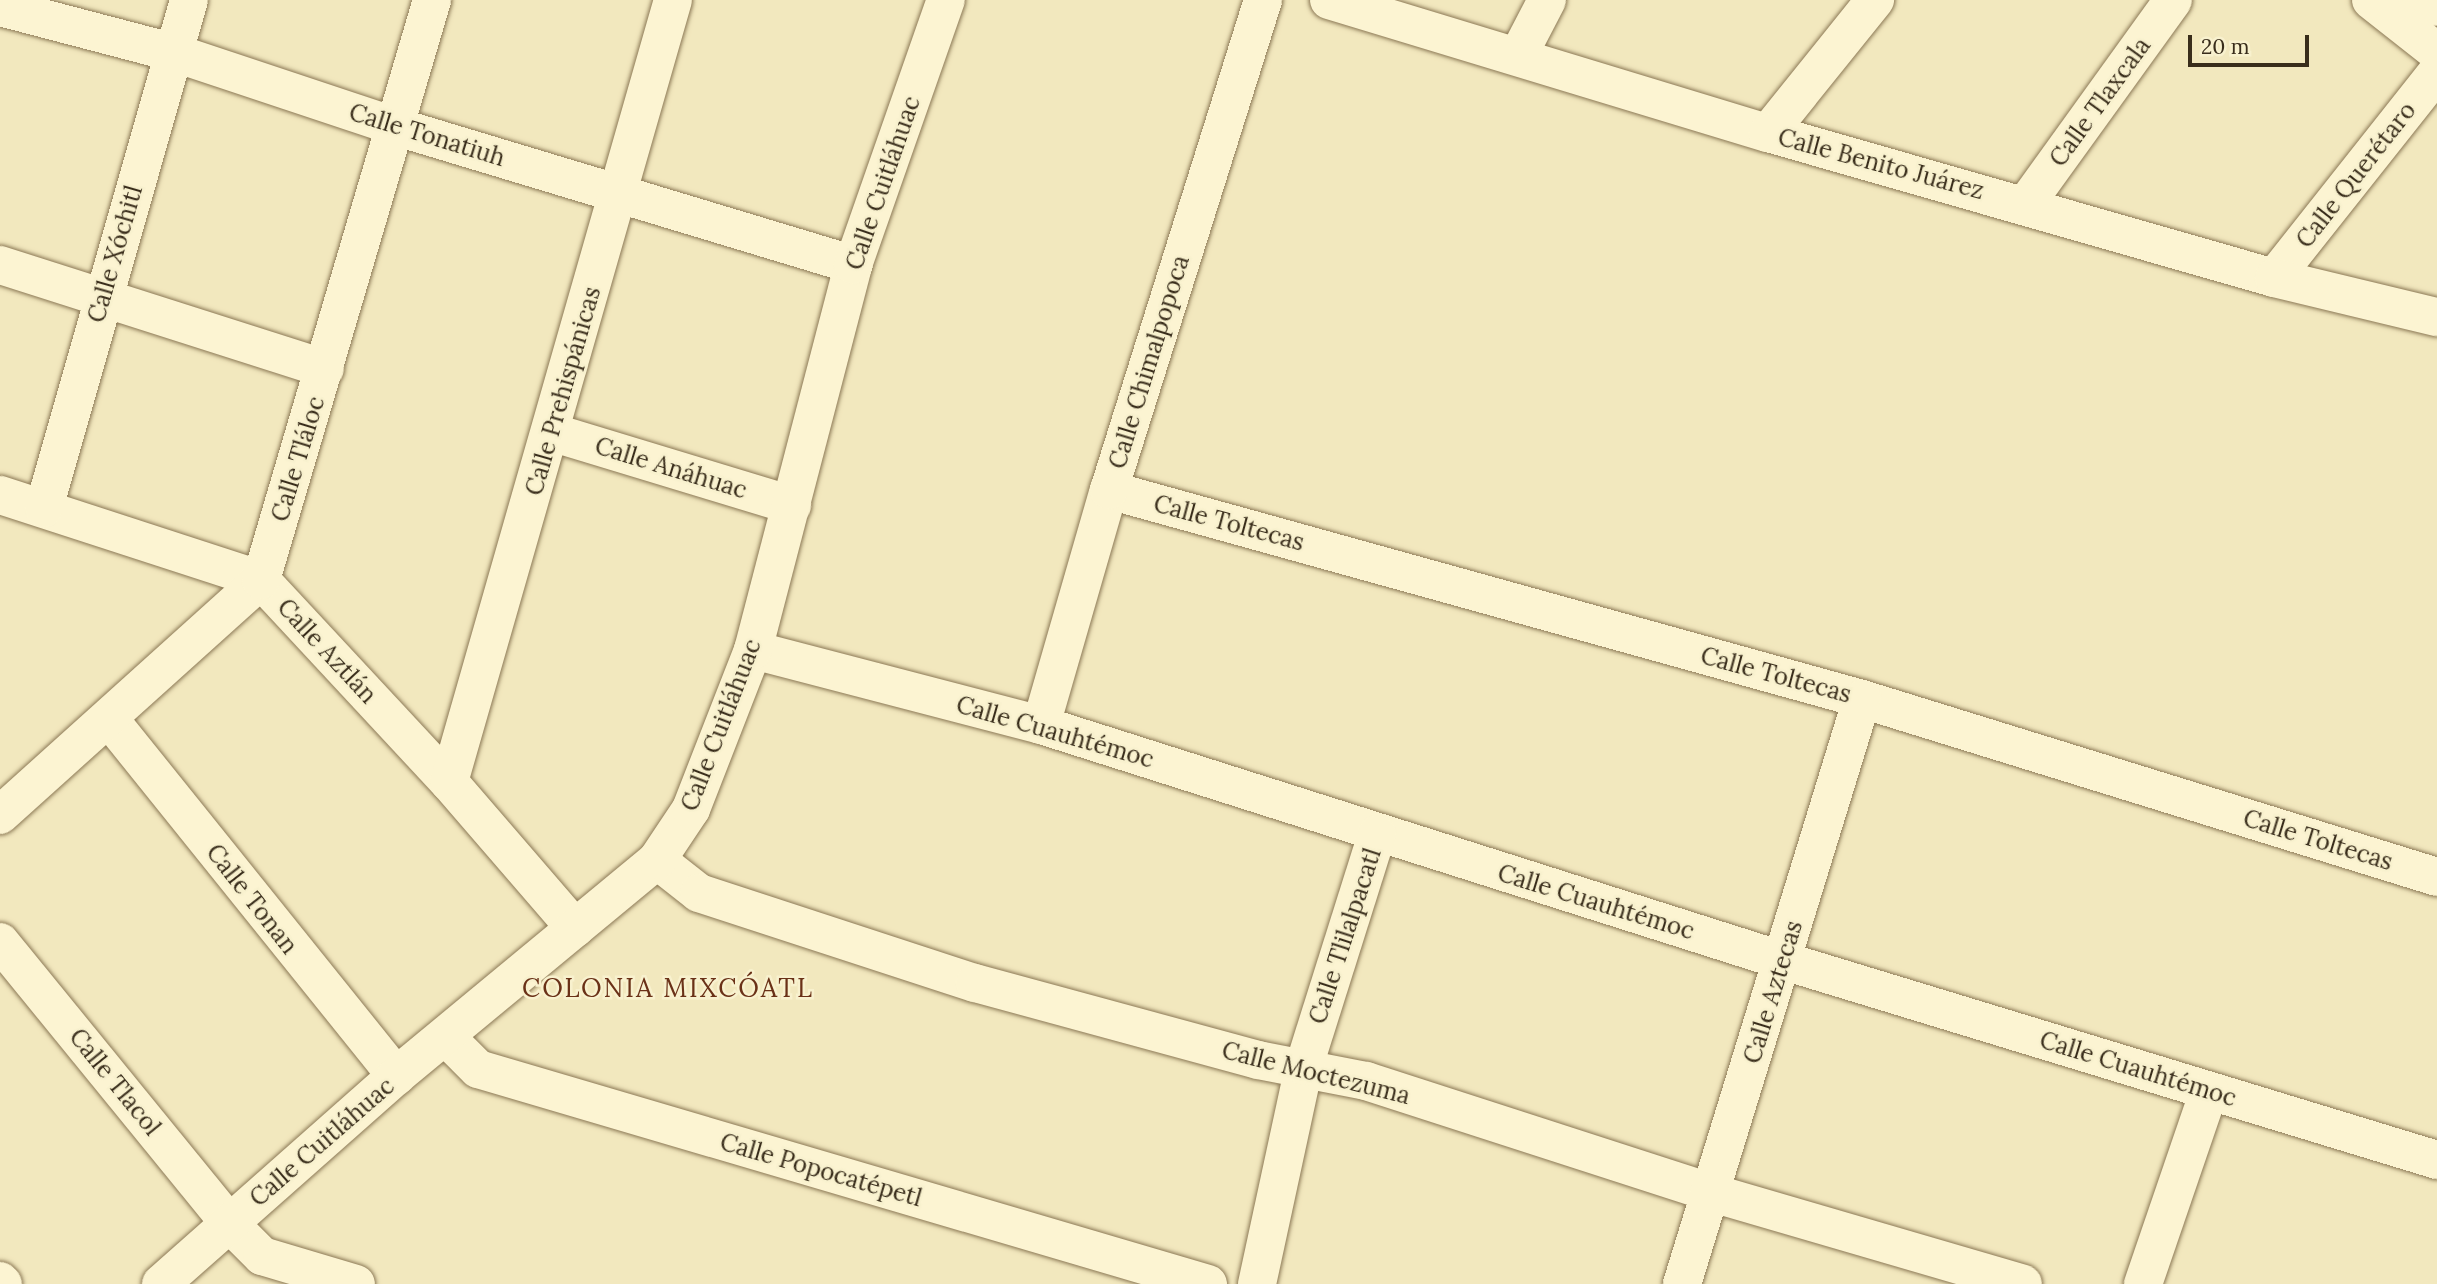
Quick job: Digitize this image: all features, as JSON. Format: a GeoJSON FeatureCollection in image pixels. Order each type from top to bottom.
{"type":"FeatureCollection","features":[{"type":"Feature","properties":{"kind":"street","name":"Calle Xóchitl"},"geometry":{"type":"LineString","coordinates":[[44,508],[188,0]]}},
{"type":"Feature","properties":{"kind":"street","name":"Calle Tláloc"},"geometry":{"type":"LineString","coordinates":[[261,580],[432,0]]}},
{"type":"Feature","properties":{"kind":"street","name":"Calle Prehispánicas"},"geometry":{"type":"LineString","coordinates":[[449,782],[620,195],[673,0]]}},
{"type":"Feature","properties":{"kind":"street","name":"Calle Cuitláhuac"},"geometry":{"type":"LineString","coordinates":[[162,1284],[396,1076],[657,860],[691,809],[753,650],[853,265],[946,0]]}},
{"type":"Feature","properties":{"kind":"street","name":"Calle Chimalpopoca"},"geometry":{"type":"LineString","coordinates":[[1041,725],[1109,490],[1263,0]]}},
{"type":"Feature","properties":{"kind":"street","name":"Calle Benito Juárez"},"geometry":{"type":"LineString","coordinates":[[1329,0],[1768,134],[2026,204],[2274,278],[2437,317]]}},
{"type":"Feature","properties":{"kind":"street"},"geometry":{"type":"LineString","coordinates":[[1518,56],[1547,0]]}},
{"type":"Feature","properties":{"kind":"street"},"geometry":{"type":"LineString","coordinates":[[1768,134],[1875,0]]}},
{"type":"Feature","properties":{"kind":"street","name":"Calle Tlaxcala"},"geometry":{"type":"LineString","coordinates":[[2026,204],[2173,0]]}},
{"type":"Feature","properties":{"kind":"street"},"geometry":{"type":"LineString","coordinates":[[2371,0],[2437,52]]}},
{"type":"Feature","properties":{"kind":"street"},"geometry":{"type":"LineString","coordinates":[[2405,0],[2437,7]]}},
{"type":"Feature","properties":{"kind":"street","name":"Calle Tonatiuh"},"geometry":{"type":"LineString","coordinates":[[0,7],[175,53],[394,126],[853,265]]}},
{"type":"Feature","properties":{"kind":"street","name":"Calle Querétaro"},"geometry":{"type":"LineString","coordinates":[[2274,278],[2437,72]]}},
{"type":"Feature","properties":{"kind":"street"},"geometry":{"type":"LineString","coordinates":[[0,265],[325,369]]}},
{"type":"Feature","properties":{"kind":"street","name":"Calle Anáhuac"},"geometry":{"type":"LineString","coordinates":[[551,432],[792,505]]}},
{"type":"Feature","properties":{"kind":"street","name":"Calle Toltecas"},"geometry":{"type":"LineString","coordinates":[[1109,490],[1862,699],[2437,877]]}},
{"type":"Feature","properties":{"kind":"street","name":"Calle Aztlán"},"geometry":{"type":"LineString","coordinates":[[0,495],[261,580],[449,782],[575,928]]}},
{"type":"Feature","properties":{"kind":"street"},"geometry":{"type":"LineString","coordinates":[[0,815],[110,720],[261,580]]}},
{"type":"Feature","properties":{"kind":"street","name":"Calle Cuauhtémoc"},"geometry":{"type":"LineString","coordinates":[[753,650],[1041,725],[1377,834],[1784,961],[2437,1160]]}},
{"type":"Feature","properties":{"kind":"street","name":"Calle Aztecas"},"geometry":{"type":"LineString","coordinates":[[1682,1284],[1784,961],[1862,699]]}},
{"type":"Feature","properties":{"kind":"street","name":"Calle Tonan"},"geometry":{"type":"LineString","coordinates":[[110,720],[396,1076]]}},
{"type":"Feature","properties":{"kind":"street","name":"Calle Tlilalpacatl"},"geometry":{"type":"LineString","coordinates":[[1257,1284],[1304,1066],[1377,834]]}},
{"type":"Feature","properties":{"kind":"street","name":"Calle Moctezuma"},"geometry":{"type":"LineString","coordinates":[[657,860],[699,893],[975,983],[1258,1060],[1304,1066],[1366,1080],[1709,1192],[2023,1284]]}},
{"type":"Feature","properties":{"kind":"street","name":"Calle Tlacol"},"geometry":{"type":"LineString","coordinates":[[0,942],[229,1223],[262,1256],[356,1284]]}},
{"type":"Feature","properties":{"kind":"street","name":"Calle Popocatépetl"},"geometry":{"type":"LineString","coordinates":[[446,1037],[478,1069],[1208,1284]]}},
{"type":"Feature","properties":{"kind":"street"},"geometry":{"type":"LineString","coordinates":[[2143,1284],[2209,1091]]}},
{"type":"Feature","properties":{"kind":"district","name":"COLONIA MIXCÓATL"},"geometry":{"type":"Point","coordinates":[668,988]}}]}
